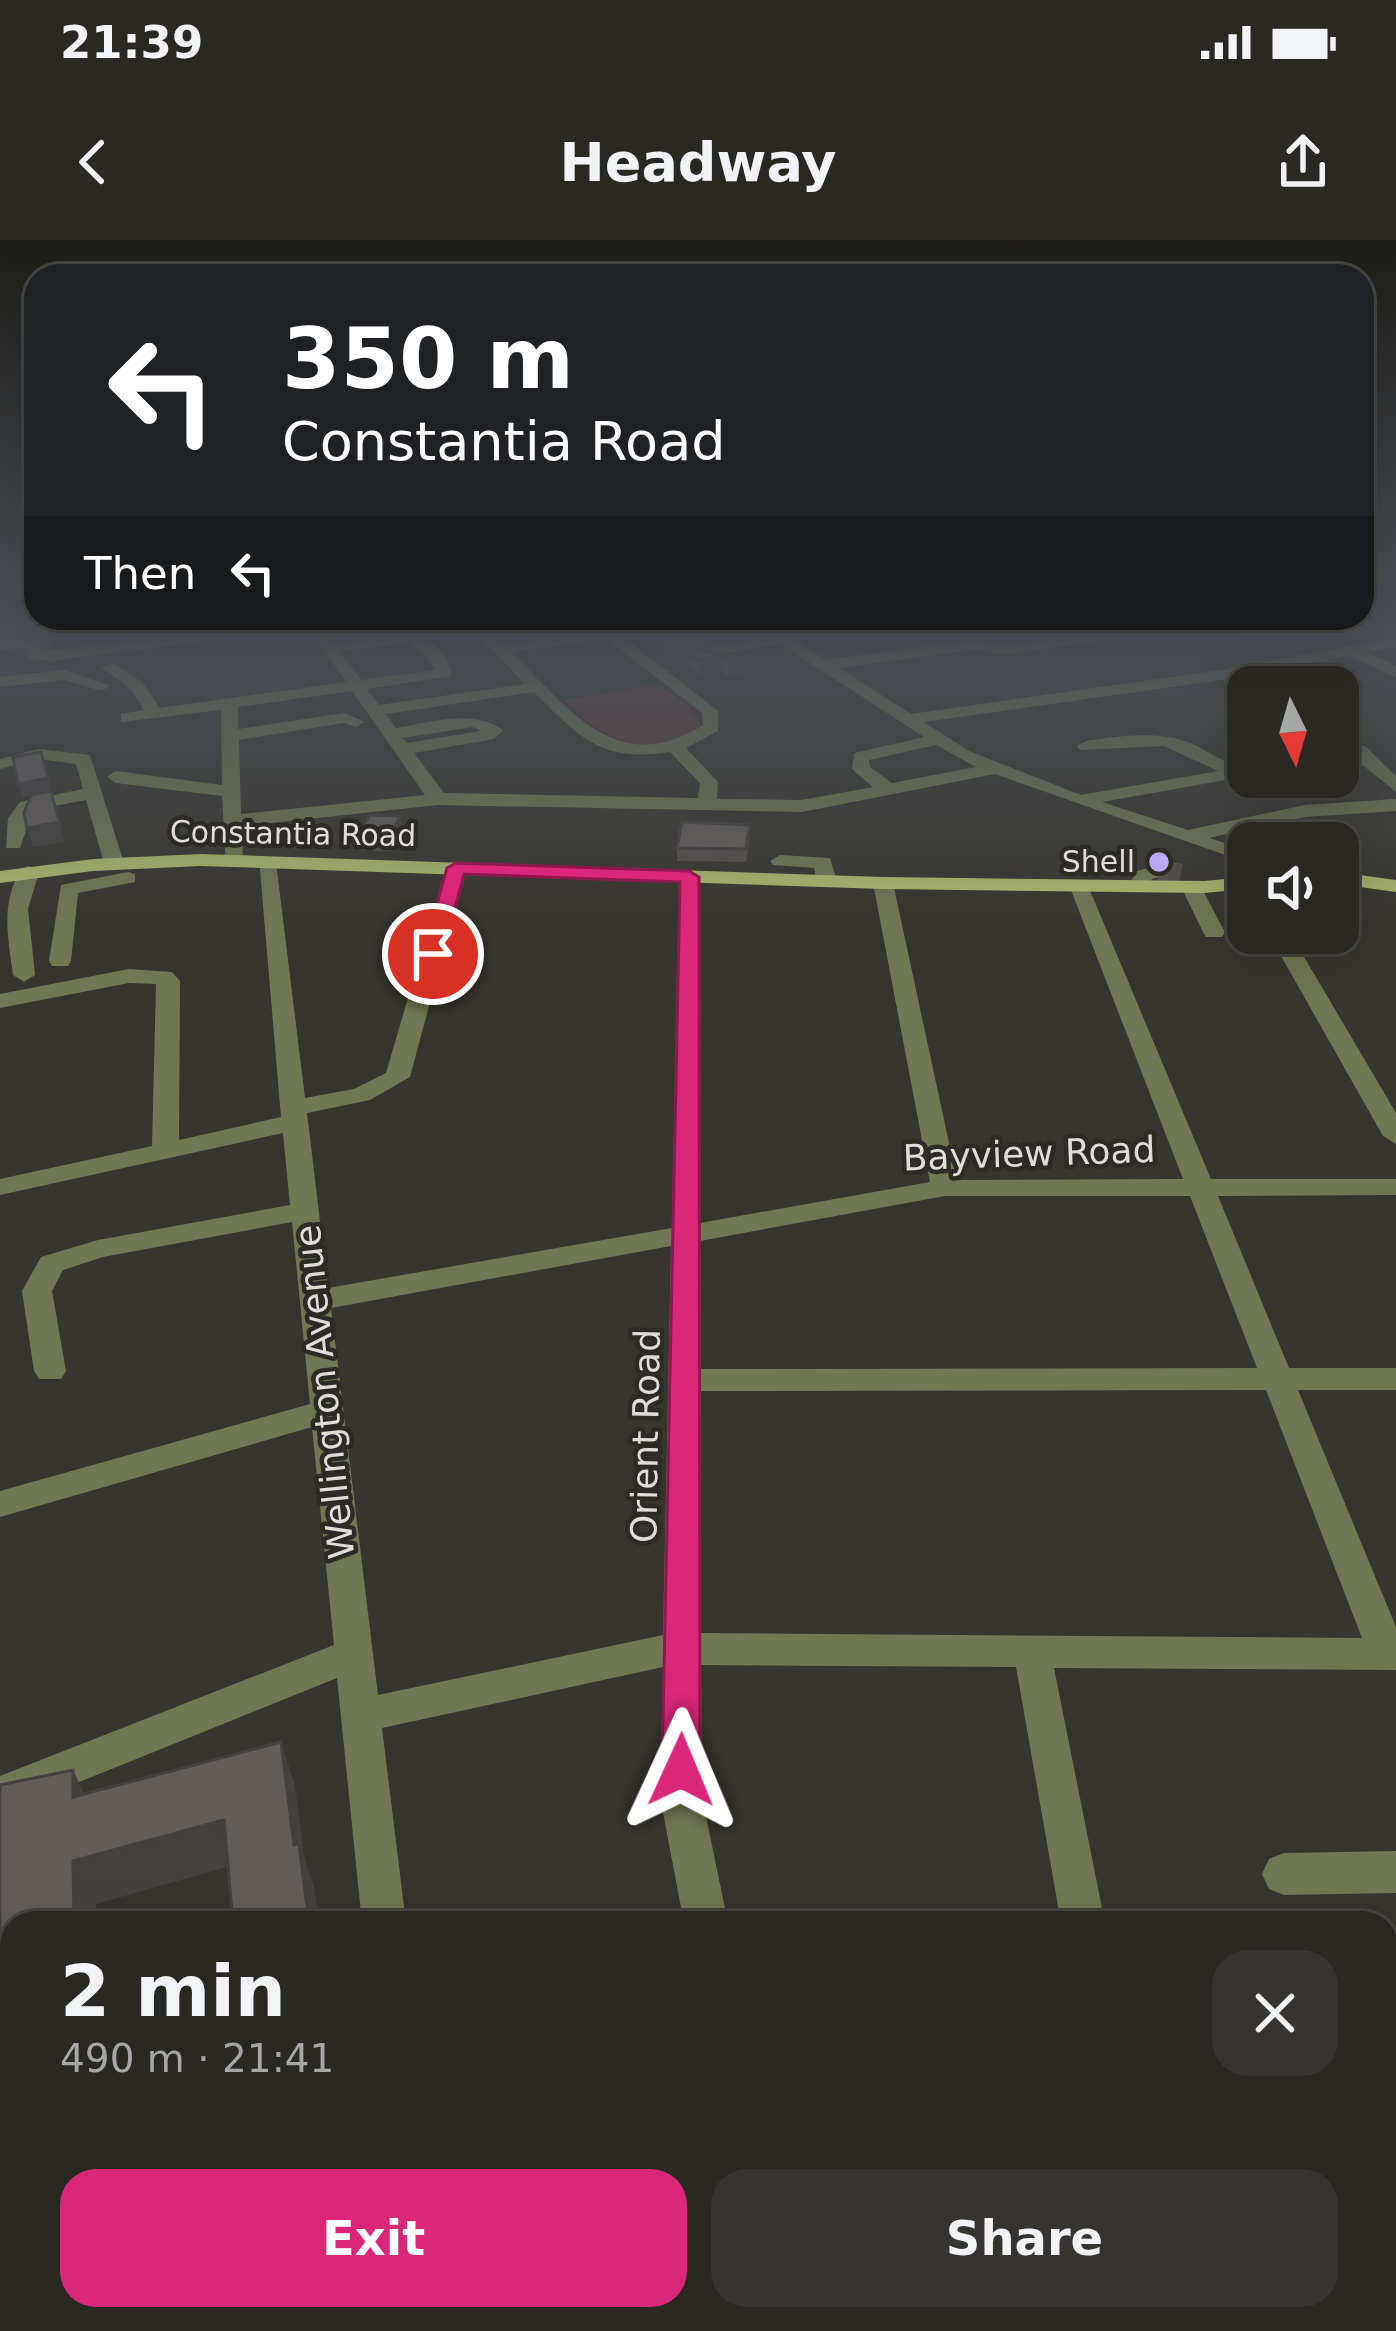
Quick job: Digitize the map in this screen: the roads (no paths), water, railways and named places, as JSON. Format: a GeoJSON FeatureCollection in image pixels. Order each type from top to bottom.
{"type":"FeatureCollection","features":[{"type":"Feature","properties":{"kind":"main road","name":"Constantia Road"},"geometry":{"type":"LineString","coordinates":[[0,877],[249,861],[883,883],[1227,886]]}},
{"type":"Feature","properties":{"kind":"main road"},"geometry":{"type":"LineString","coordinates":[[1359,882],[1396,890]]}},
{"type":"Feature","properties":{"kind":"main road"},"geometry":{"type":"LineString","coordinates":[[1359,890],[1396,890]]}},
{"type":"Feature","properties":{"kind":"street","name":"Wellington Avenue"},"geometry":{"type":"LineString","coordinates":[[229,727],[231,821],[249,861],[291,1116],[383,1911]]}},
{"type":"Feature","properties":{"kind":"street"},"geometry":{"type":"LineString","coordinates":[[229,736],[290,727]]}},
{"type":"Feature","properties":{"kind":"street"},"geometry":{"type":"LineString","coordinates":[[387,727],[438,799]]}},
{"type":"Feature","properties":{"kind":"street"},"geometry":{"type":"LineString","coordinates":[[578,727],[590,738],[634,748],[674,746],[704,736],[710,727]]}},
{"type":"Feature","properties":{"kind":"street"},"geometry":{"type":"LineString","coordinates":[[916,727],[993,769],[1227,853]]}},
{"type":"Feature","properties":{"kind":"street"},"geometry":{"type":"LineString","coordinates":[[890,790],[861,769],[860,757],[936,740]]}},
{"type":"Feature","properties":{"kind":"street"},"geometry":{"type":"LineString","coordinates":[[1086,746],[1132,740],[1179,742],[1227,765]]}},
{"type":"Feature","properties":{"kind":"street"},"geometry":{"type":"LineString","coordinates":[[674,746],[709,782],[707,804]]}},
{"type":"Feature","properties":{"kind":"street"},"geometry":{"type":"LineString","coordinates":[[1359,746],[1369,750],[1396,787]]}},
{"type":"Feature","properties":{"kind":"street"},"geometry":{"type":"LineString","coordinates":[[1359,752],[1369,750]]}},
{"type":"Feature","properties":{"kind":"street"},"geometry":{"type":"LineString","coordinates":[[7,762],[52,753],[84,758],[125,868],[118,911]]}},
{"type":"Feature","properties":{"kind":"street"},"geometry":{"type":"LineString","coordinates":[[231,821],[438,799],[802,806],[993,769]]}},
{"type":"Feature","properties":{"kind":"street"},"geometry":{"type":"LineString","coordinates":[[1079,801],[1227,775]]}},
{"type":"Feature","properties":{"kind":"street"},"geometry":{"type":"LineString","coordinates":[[116,777],[208,792],[230,790]]}},
{"type":"Feature","properties":{"kind":"street"},"geometry":{"type":"LineString","coordinates":[[13,844],[18,818],[27,806],[94,793]]}},
{"type":"Feature","properties":{"kind":"street"},"geometry":{"type":"LineString","coordinates":[[1194,840],[1305,811],[1396,805]]}},
{"type":"Feature","properties":{"kind":"street"},"geometry":{"type":"LineString","coordinates":[[780,861],[823,862],[827,881]]}},
{"type":"Feature","properties":{"kind":"street"},"geometry":{"type":"LineString","coordinates":[[60,961],[68,889],[125,868]]}},
{"type":"Feature","properties":{"kind":"street"},"geometry":{"type":"LineString","coordinates":[[0,1187],[165,1151],[361,1095],[397,1077],[456,868]]}},
{"type":"Feature","properties":{"kind":"street"},"geometry":{"type":"LineString","coordinates":[[24,975],[17,922],[19,893],[29,872]]}},
{"type":"Feature","properties":{"kind":"street","name":"Orient Road"},"geometry":{"type":"LineString","coordinates":[[689,877],[681,1797],[704,1911]]}},
{"type":"Feature","properties":{"kind":"street"},"geometry":{"type":"LineString","coordinates":[[883,883],[945,1188]]}},
{"type":"Feature","properties":{"kind":"street"},"geometry":{"type":"LineString","coordinates":[[1194,884],[1214,932]]}},
{"type":"Feature","properties":{"kind":"street"},"geometry":{"type":"LineString","coordinates":[[361,1716],[639,1654],[682,1649],[1392,1654],[1274,1377],[1079,885]]}},
{"type":"Feature","properties":{"kind":"street"},"geometry":{"type":"LineString","coordinates":[[1291,954],[1396,1136]]}},
{"type":"Feature","properties":{"kind":"street"},"geometry":{"type":"LineString","coordinates":[[0,1000],[129,976],[164,977],[165,1151]]}},
{"type":"Feature","properties":{"kind":"street","name":"Bayview Road"},"geometry":{"type":"LineString","coordinates":[[314,1301],[945,1188],[1396,1187]]}},
{"type":"Feature","properties":{"kind":"street"},"geometry":{"type":"LineString","coordinates":[[50,1371],[37,1291],[51,1264],[98,1249],[303,1211]]}},
{"type":"Feature","properties":{"kind":"street"},"geometry":{"type":"LineString","coordinates":[[684,1380],[1396,1378]]}},
{"type":"Feature","properties":{"kind":"street"},"geometry":{"type":"LineString","coordinates":[[0,1504],[326,1411]]}},
{"type":"Feature","properties":{"kind":"street"},"geometry":{"type":"LineString","coordinates":[[1032,1652],[1081,1911]]}},
{"type":"Feature","properties":{"kind":"street"},"geometry":{"type":"LineString","coordinates":[[0,1795],[354,1654]]}},
{"type":"Feature","properties":{"kind":"street"},"geometry":{"type":"LineString","coordinates":[[1284,1874],[1396,1872]]}},
{"type":"Feature","properties":{"kind":"tunnel"},"geometry":{"type":"LineString","coordinates":[[1159,871],[1187,876]]}},
{"type":"Feature","properties":{"kind":"place","name":"Shell"},"geometry":{"type":"Point","coordinates":[1159,862]}}]}
